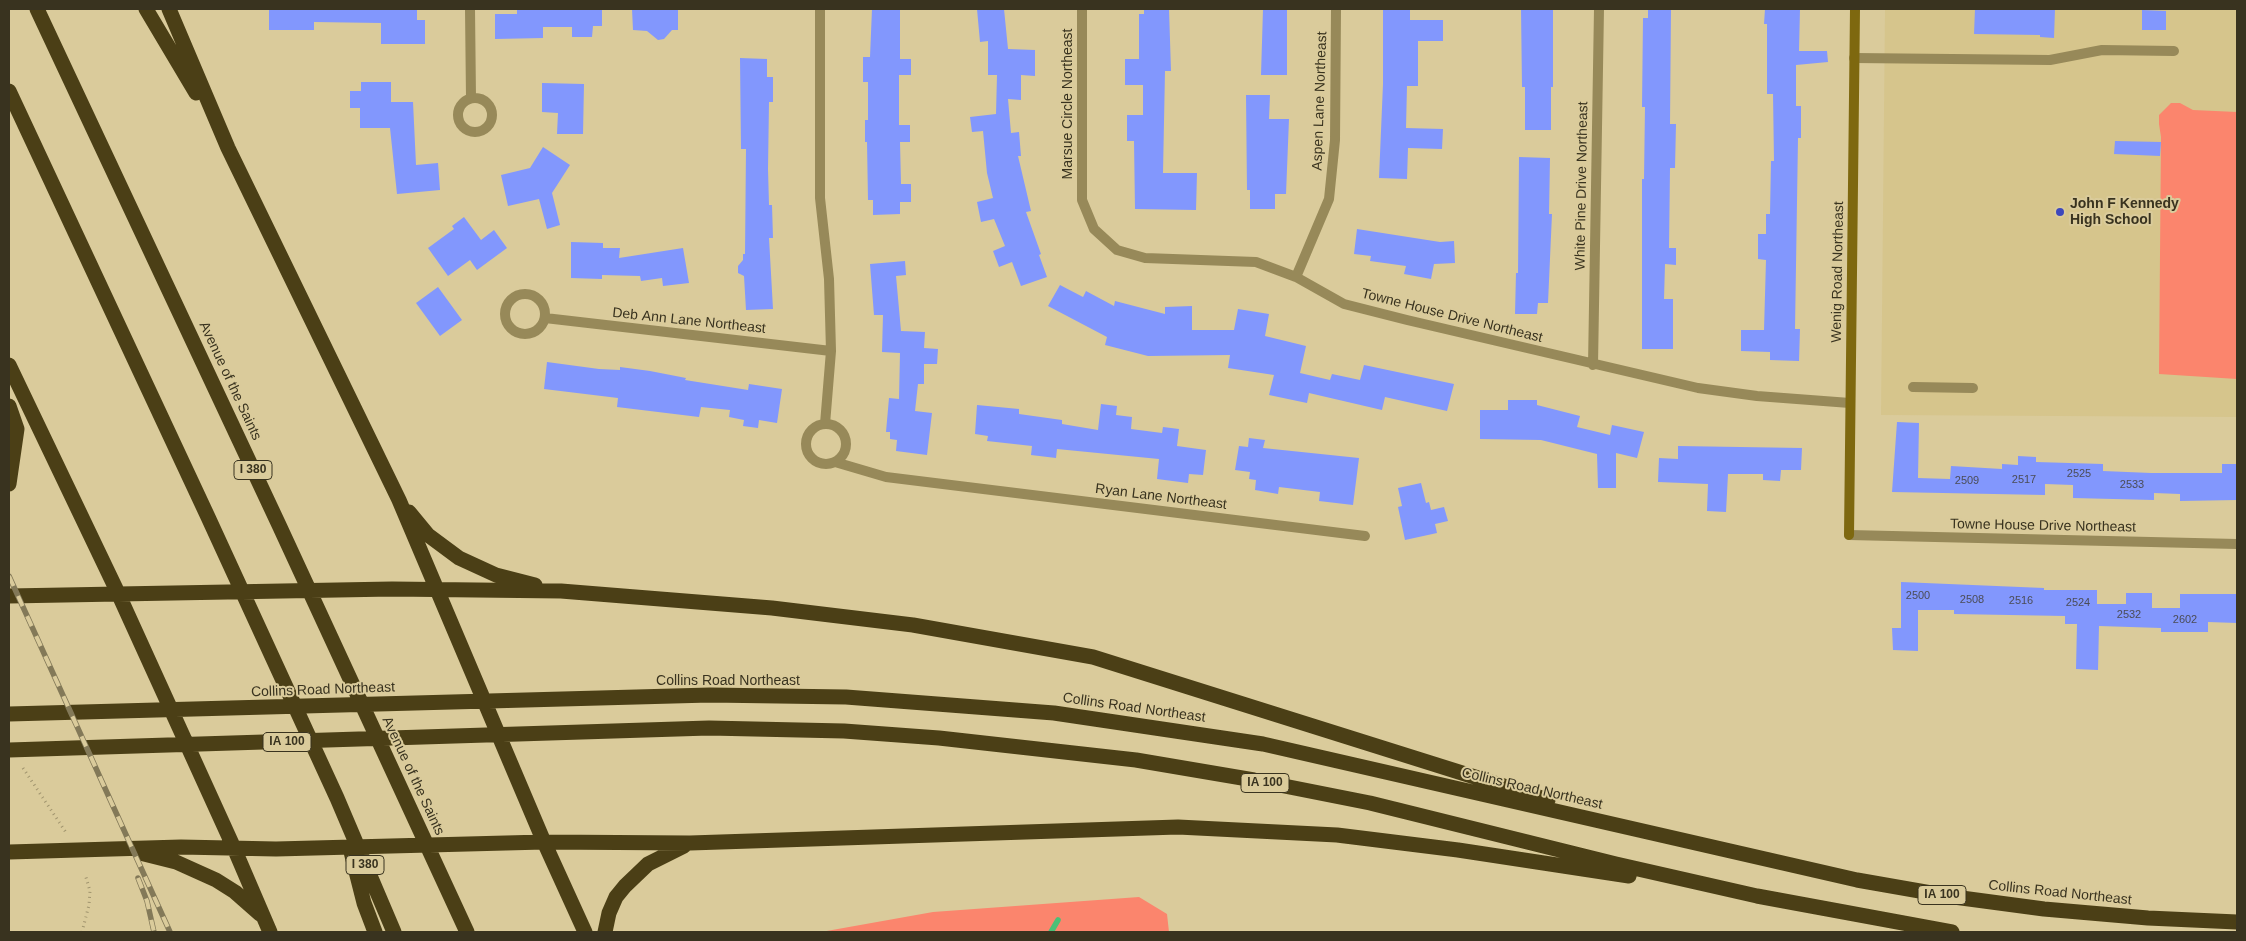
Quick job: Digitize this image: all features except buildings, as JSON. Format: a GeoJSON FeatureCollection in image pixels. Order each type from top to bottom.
{"type":"FeatureCollection","features":[{"type":"Feature","properties":{"kind":"highway","name":"Avenue of the Saints"},"geometry":{"type":"LineString","coordinates":[[37,9],[467,932]]}},
{"type":"Feature","properties":{"kind":"highway"},"geometry":{"type":"LineString","coordinates":[[146,9],[228,148]]}},
{"type":"Feature","properties":{"kind":"highway"},"geometry":{"type":"LineString","coordinates":[[169,9],[228,148],[399,500],[544,842],[585,932]]}},
{"type":"Feature","properties":{"kind":"highway","name":"I 380"},"geometry":{"type":"LineString","coordinates":[[9,91],[208,517],[336,798],[394,932]]}},
{"type":"Feature","properties":{"kind":"highway"},"geometry":{"type":"LineString","coordinates":[[9,365],[118,593],[234,848],[270,932]]}},
{"type":"Feature","properties":{"kind":"highway"},"geometry":{"type":"LineString","coordinates":[[9,406],[17,429],[10,479]]}},
{"type":"Feature","properties":{"kind":"highway"},"geometry":{"type":"LineString","coordinates":[[399,500],[428,535],[458,558],[496,575],[560,591]]}},
{"type":"Feature","properties":{"kind":"highway"},"geometry":{"type":"LineString","coordinates":[[9,596],[392,589],[560,591],[772,608],[913,625],[1093,657],[1419,758],[1651,834]]}},
{"type":"Feature","properties":{"kind":"highway","name":"Collins Road Northeast"},"geometry":{"type":"LineString","coordinates":[[9,714],[710,695],[846,698],[1054,713],[1263,744],[1857,880],[1954,897],[2044,908],[2148,918],[2237,922]]}},
{"type":"Feature","properties":{"kind":"highway","name":"IA 100"},"geometry":{"type":"LineString","coordinates":[[9,750],[709,728],[844,730],[967,740],[1136,760],[1370,803],[1616,864],[1757,896],[1952,932]]}},
{"type":"Feature","properties":{"kind":"highway"},"geometry":{"type":"LineString","coordinates":[[336,798],[364,903],[375,932]]}},
{"type":"Feature","properties":{"kind":"highway"},"geometry":{"type":"LineString","coordinates":[[9,852],[200,847],[276,849],[544,842],[690,844],[1178,827],[1271,830],[1337,835],[1458,850],[1757,896]]}},
{"type":"Feature","properties":{"kind":"highway"},"geometry":{"type":"LineString","coordinates":[[605,932],[609,914],[616,897],[625,886],[648,864],[690,844]]}},
{"type":"Feature","properties":{"kind":"highway"},"geometry":{"type":"LineString","coordinates":[[122,849],[176,862],[216,880],[235,892],[263,916]]}},
{"type":"Feature","properties":{"kind":"street"},"geometry":{"type":"LineString","coordinates":[[470,9],[471,98]]}},
{"type":"Feature","properties":{"kind":"street"},"geometry":{"type":"LineString","coordinates":[[820,9],[820,198],[829,279],[831,351],[825,424]]}},
{"type":"Feature","properties":{"kind":"street","name":"Marsue Circle Northeast"},"geometry":{"type":"LineString","coordinates":[[1082,9],[1082,200]]}},
{"type":"Feature","properties":{"kind":"street","name":"Aspen Lane Northeast"},"geometry":{"type":"LineString","coordinates":[[1296,277],[1329,199],[1335,140],[1336,9]]}},
{"type":"Feature","properties":{"kind":"street","name":"White Pine Drive Northeast"},"geometry":{"type":"LineString","coordinates":[[1593,364],[1598,9]]}},
{"type":"Feature","properties":{"kind":"street","name":"Wenig Road Northeast"},"geometry":{"type":"LineString","coordinates":[[1849,535],[1854,9]]}},
{"type":"Feature","properties":{"kind":"street"},"geometry":{"type":"LineString","coordinates":[[1854,58],[2050,60],[2102,50],[2174,51]]}},
{"type":"Feature","properties":{"kind":"street","name":"Towne House Drive Northeast"},"geometry":{"type":"LineString","coordinates":[[1082,200],[1094,229],[1117,250],[1145,258],[1256,262],[1296,277],[1344,304],[1593,364],[1698,388],[1757,396],[1850,403]]}},
{"type":"Feature","properties":{"kind":"street","name":"Deb Ann Lane Northeast"},"geometry":{"type":"LineString","coordinates":[[545,318],[831,351]]}},
{"type":"Feature","properties":{"kind":"street"},"geometry":{"type":"LineString","coordinates":[[1913,387],[1973,388]]}},
{"type":"Feature","properties":{"kind":"street"},"geometry":{"type":"LineString","coordinates":[[825,424],[838,427],[846,439],[845,452],[835,462],[822,464],[807,452],[806,439],[813,428],[825,424]]}},
{"type":"Feature","properties":{"kind":"street","name":"Ryan Lane Northeast"},"geometry":{"type":"LineString","coordinates":[[835,462],[886,477],[1365,536]]}},
{"type":"Feature","properties":{"kind":"street","name":"Towne House Drive Northeast"},"geometry":{"type":"LineString","coordinates":[[1849,535],[2237,544]]}},
{"type":"Feature","properties":{"kind":"path"},"geometry":{"type":"LineString","coordinates":[[23,768],[68,835]]}},
{"type":"Feature","properties":{"kind":"path"},"geometry":{"type":"LineString","coordinates":[[82,932],[89,905],[90,891],[85,874]]}},
{"type":"Feature","properties":{"kind":"shaded area","name":"John F Kennedy High School"},"geometry":{"type":"Polygon","coordinates":[[[1885,9],[2237,9],[2237,417],[1881,415],[1885,9]]]}},
{"type":"Feature","properties":{"kind":"shaded area"},"geometry":{"type":"Polygon","coordinates":[[[2171,103],[2180,103],[2193,110],[2237,112],[2237,379],[2159,374],[2161,137],[2159,115],[2171,103]]]}},
{"type":"Feature","properties":{"kind":"shaded area"},"geometry":{"type":"Polygon","coordinates":[[[1139,897],[1167,914],[1169,932],[821,932],[933,912],[1139,897]]]}},
{"type":"Feature","properties":{"kind":"waterway"},"geometry":{"type":"LineString","coordinates":[[1051,932],[1058,920]]}},
{"type":"Feature","properties":{"kind":"railway"},"geometry":{"type":"LineString","coordinates":[[9,576],[170,932]]}},
{"type":"Feature","properties":{"kind":"railway"},"geometry":{"type":"LineString","coordinates":[[138,878],[147,901],[154,932]]}},
{"type":"Feature","properties":{"kind":"place","name":"John F Kennedy High School"},"geometry":{"type":"Point","coordinates":[2060,212]}}]}
